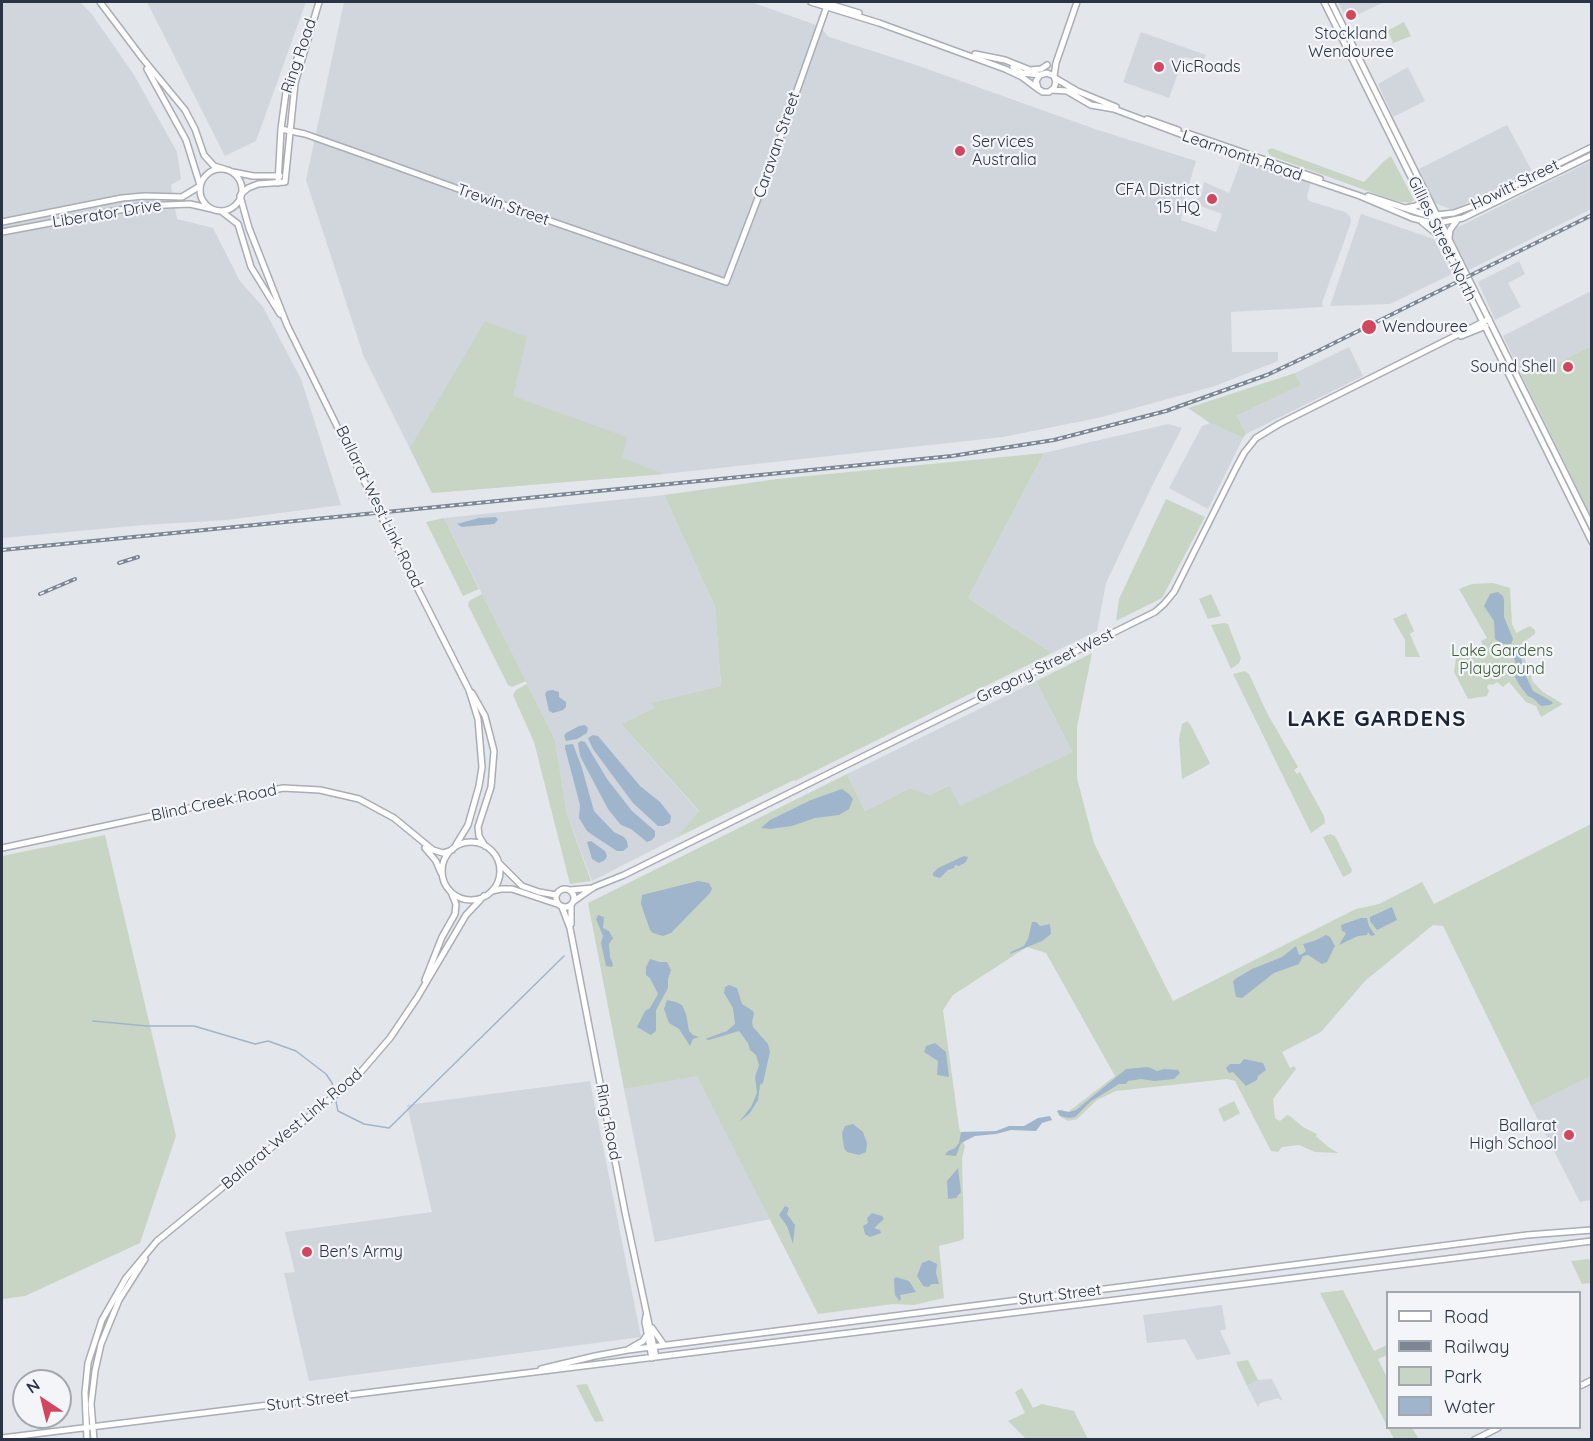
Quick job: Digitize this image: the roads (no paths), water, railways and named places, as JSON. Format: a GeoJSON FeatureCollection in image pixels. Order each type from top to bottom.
{"type":"FeatureCollection","features":[{"type":"Feature","properties":{"kind":"main road"},"geometry":{"type":"LineString","coordinates":[[100,2],[185,110],[195,129],[204,156],[214,166],[254,176],[283,178]]}},
{"type":"Feature","properties":{"kind":"main road","name":"Ring Road"},"geometry":{"type":"LineString","coordinates":[[283,178],[281,129],[288,85],[318,2]]}},
{"type":"Feature","properties":{"kind":"main road","name":"Ring Road"},"geometry":{"type":"LineString","coordinates":[[241,195],[254,185],[278,183],[283,178],[294,86],[318,2]]}},
{"type":"Feature","properties":{"kind":"main road"},"geometry":{"type":"LineString","coordinates":[[811,2],[826,4],[1030,70],[1041,69],[1047,65]]}},
{"type":"Feature","properties":{"kind":"main road"},"geometry":{"type":"LineString","coordinates":[[826,4],[1005,69],[1045,92],[1052,90],[1056,84],[1055,66],[1077,2]]}},
{"type":"Feature","properties":{"kind":"main road","name":"Gillies Street North"},"geometry":{"type":"LineString","coordinates":[[1324,2],[1336,20],[1433,215],[1440,236],[1592,542]]}},
{"type":"Feature","properties":{"kind":"main road","name":"Gillies Street North"},"geometry":{"type":"LineString","coordinates":[[1331,2],[1336,20]]}},
{"type":"Feature","properties":{"kind":"main road","name":"Caravan Street"},"geometry":{"type":"LineString","coordinates":[[726,282],[771,164],[826,4]]}},
{"type":"Feature","properties":{"kind":"main road"},"geometry":{"type":"LineString","coordinates":[[1038,88],[1036,83],[1040,74],[1062,42]]}},
{"type":"Feature","properties":{"kind":"main road"},"geometry":{"type":"LineString","coordinates":[[143,59],[186,140],[203,201],[212,209],[221,211],[233,206],[241,195],[238,179],[226,170],[210,172],[200,186]]}},
{"type":"Feature","properties":{"kind":"main road"},"geometry":{"type":"LineString","coordinates":[[998,59],[1022,73],[1047,73],[1054,77]]}},
{"type":"Feature","properties":{"kind":"main road","name":"Learmonth Road"},"geometry":{"type":"LineString","coordinates":[[1054,77],[1072,88],[1122,110],[1247,156]]}},
{"type":"Feature","properties":{"kind":"main road"},"geometry":{"type":"LineString","coordinates":[[288,85],[294,86]]}},
{"type":"Feature","properties":{"kind":"main road","name":"Learmonth Road"},"geometry":{"type":"LineString","coordinates":[[1052,90],[1067,91],[1091,105],[1114,109],[1318,180],[1433,215]]}},
{"type":"Feature","properties":{"kind":"main road","name":"Trewin Street"},"geometry":{"type":"LineString","coordinates":[[281,129],[726,282]]}},
{"type":"Feature","properties":{"kind":"main road","name":"Howitt Street"},"geometry":{"type":"LineString","coordinates":[[1436,222],[1458,219],[1555,169],[1592,147]]}},
{"type":"Feature","properties":{"kind":"main road","name":"Howitt Street"},"geometry":{"type":"LineString","coordinates":[[1555,169],[1592,155]]}},
{"type":"Feature","properties":{"kind":"main road","name":"Learmonth Road"},"geometry":{"type":"LineString","coordinates":[[1318,180],[1421,221],[1436,222]]}},
{"type":"Feature","properties":{"kind":"main road","name":"Liberator Drive"},"geometry":{"type":"LineString","coordinates":[[2,222],[122,198],[182,197],[200,186]]}},
{"type":"Feature","properties":{"kind":"main road","name":"Howitt Street"},"geometry":{"type":"LineString","coordinates":[[1433,215],[1448,214],[1505,194]]}},
{"type":"Feature","properties":{"kind":"main road","name":"Ballarat West Link Road"},"geometry":{"type":"LineString","coordinates":[[241,195],[249,228],[287,325],[469,690],[485,716],[494,751],[491,787],[478,827],[481,840],[486,847]]}},
{"type":"Feature","properties":{"kind":"main road"},"geometry":{"type":"LineString","coordinates":[[1405,208],[1417,206],[1426,201],[1448,214]]}},
{"type":"Feature","properties":{"kind":"main road","name":"Liberator Drive"},"geometry":{"type":"LineString","coordinates":[[2,232],[141,206],[190,204],[212,209]]}},
{"type":"Feature","properties":{"kind":"main road","name":"Ballarat West Link Road"},"geometry":{"type":"LineString","coordinates":[[221,211],[238,224],[246,255],[255,276],[287,325]]}},
{"type":"Feature","properties":{"kind":"main road"},"geometry":{"type":"LineString","coordinates":[[1448,240],[1450,230],[1458,219]]}},
{"type":"Feature","properties":{"kind":"main road"},"geometry":{"type":"LineString","coordinates":[[1421,221],[1440,236]]}},
{"type":"Feature","properties":{"kind":"main road","name":"Gillies Street North"},"geometry":{"type":"LineString","coordinates":[[1436,222],[1448,240],[1490,321],[1592,527]]}},
{"type":"Feature","properties":{"kind":"main road","name":"Gregory Street West"},"geometry":{"type":"LineString","coordinates":[[573,903],[594,887],[624,875],[1155,612],[1172,594],[1244,453],[1256,438],[1279,424],[1434,346],[1490,321]]}},
{"type":"Feature","properties":{"kind":"main road","name":"Ballarat West Link Road"},"geometry":{"type":"LineString","coordinates":[[453,849],[464,834],[474,808],[482,767],[479,725],[469,690]]}},
{"type":"Feature","properties":{"kind":"main road","name":"Blind Creek Road"},"geometry":{"type":"LineString","coordinates":[[2,848],[283,788],[320,790],[359,800],[394,818],[437,852],[453,849]]}},
{"type":"Feature","properties":{"kind":"main road","name":"Blind Creek Road"},"geometry":{"type":"LineString","coordinates":[[417,837],[436,861],[444,881]]}},
{"type":"Feature","properties":{"kind":"main road"},"geometry":{"type":"LineString","coordinates":[[556,895],[522,886],[504,870],[486,847],[477,843],[468,843],[453,849],[443,864],[444,881],[449,890],[465,899],[475,899],[501,889],[512,889],[560,905],[573,903],[574,894],[570,890]]}},
{"type":"Feature","properties":{"kind":"main road"},"geometry":{"type":"LineString","coordinates":[[487,894],[498,879],[500,869],[497,859]]}},
{"type":"Feature","properties":{"kind":"main road"},"geometry":{"type":"LineString","coordinates":[[556,895],[560,890],[594,887]]}},
{"type":"Feature","properties":{"kind":"main road","name":"Ballarat West Link Road"},"geometry":{"type":"LineString","coordinates":[[417,998],[442,938],[454,917],[456,904],[449,890]]}},
{"type":"Feature","properties":{"kind":"main road","name":"Ballarat West Link Road"},"geometry":{"type":"LineString","coordinates":[[89,1428],[85,1393],[88,1363],[102,1320],[117,1292],[135,1266],[153,1246],[180,1223],[344,1088],[390,1038],[468,913],[487,894]]}},
{"type":"Feature","properties":{"kind":"main road"},"geometry":{"type":"LineString","coordinates":[[556,895],[560,905]]}},
{"type":"Feature","properties":{"kind":"main road","name":"Ring Road"},"geometry":{"type":"LineString","coordinates":[[570,928],[573,903]]}},
{"type":"Feature","properties":{"kind":"main road","name":"Ring Road"},"geometry":{"type":"LineString","coordinates":[[560,905],[570,928],[654,1357]]}},
{"type":"Feature","properties":{"kind":"main road","name":"Sturt Street"},"geometry":{"type":"LineString","coordinates":[[531,1372],[628,1350],[1527,1235],[1592,1230]]}},
{"type":"Feature","properties":{"kind":"main road","name":"Sturt Street"},"geometry":{"type":"LineString","coordinates":[[2,1438],[1592,1240]]}},
{"type":"Feature","properties":{"kind":"main road"},"geometry":{"type":"LineString","coordinates":[[986,1304],[990,1309],[989,1316]]}},
{"type":"Feature","properties":{"kind":"main road"},"geometry":{"type":"LineString","coordinates":[[648,1319],[664,1346]]}},
{"type":"Feature","properties":{"kind":"main road","name":"Ring Road"},"geometry":{"type":"LineString","coordinates":[[648,1319],[647,1334],[652,1347]]}},
{"type":"Feature","properties":{"kind":"main road"},"geometry":{"type":"LineString","coordinates":[[628,1350],[643,1341],[647,1334]]}},
{"type":"Feature","properties":{"kind":"main road"},"geometry":{"type":"LineString","coordinates":[[761,1334],[766,1338],[766,1344]]}},
{"type":"Feature","properties":{"kind":"main road"},"geometry":{"type":"LineString","coordinates":[[87,1440],[89,1428]]}},
{"type":"Feature","properties":{"kind":"main road"},"geometry":{"type":"LineString","coordinates":[[89,1428],[94,1440]]}},
{"type":"Feature","properties":{"kind":"main road"},"geometry":{"type":"LineString","coordinates":[[1474,1440],[1496,1429]]}},
{"type":"Feature","properties":{"kind":"water"},"geometry":{"type":"Polygon","coordinates":[[[496,517],[498,520],[494,524],[462,527],[457,524],[479,518],[496,517]]]}},
{"type":"Feature","properties":{"kind":"water"},"geometry":{"type":"Polygon","coordinates":[[[1498,592],[1503,596],[1504,617],[1513,639],[1511,644],[1502,644],[1495,639],[1494,621],[1484,606],[1490,594],[1498,592]]]}},
{"type":"Feature","properties":{"kind":"water"},"geometry":{"type":"Polygon","coordinates":[[[1514,648],[1520,653],[1524,672],[1533,691],[1553,703],[1541,706],[1520,686],[1515,677],[1517,666],[1512,654],[1514,648]]]}},
{"type":"Feature","properties":{"kind":"water"},"geometry":{"type":"Polygon","coordinates":[[[552,690],[559,692],[559,697],[566,702],[563,710],[553,713],[549,711],[545,694],[552,690]]]}},
{"type":"Feature","properties":{"kind":"water"},"geometry":{"type":"Polygon","coordinates":[[[585,725],[588,728],[587,733],[577,739],[566,741],[564,736],[566,733],[585,725]]]}},
{"type":"Feature","properties":{"kind":"water"},"geometry":{"type":"Polygon","coordinates":[[[593,735],[598,736],[640,786],[660,802],[671,816],[670,823],[658,826],[633,803],[593,749],[588,738],[593,735]]]}},
{"type":"Feature","properties":{"kind":"water"},"geometry":{"type":"Polygon","coordinates":[[[585,742],[607,779],[632,811],[655,831],[652,840],[647,842],[631,829],[621,825],[608,809],[580,756],[578,743],[585,742]]]}},
{"type":"Feature","properties":{"kind":"water"},"geometry":{"type":"Polygon","coordinates":[[[573,744],[594,811],[614,832],[627,841],[628,847],[623,851],[617,851],[587,831],[579,818],[580,805],[565,748],[565,745],[573,744]]]}},
{"type":"Feature","properties":{"kind":"water"},"geometry":{"type":"Polygon","coordinates":[[[842,789],[853,799],[849,809],[839,815],[815,818],[792,826],[761,828],[770,820],[811,800],[842,789]]]}},
{"type":"Feature","properties":{"kind":"water"},"geometry":{"type":"Polygon","coordinates":[[[591,841],[605,851],[607,856],[605,860],[599,863],[592,859],[587,842],[591,841]]]}},
{"type":"Feature","properties":{"kind":"water"},"geometry":{"type":"Polygon","coordinates":[[[964,856],[968,857],[966,862],[959,866],[955,865],[940,878],[933,876],[938,868],[964,856]]]}},
{"type":"Feature","properties":{"kind":"water"},"geometry":{"type":"Polygon","coordinates":[[[698,881],[709,883],[712,889],[710,893],[671,933],[663,936],[653,933],[641,904],[642,895],[698,881]]]}},
{"type":"Feature","properties":{"kind":"water"},"geometry":{"type":"Polygon","coordinates":[[[1392,907],[1397,920],[1377,930],[1370,921],[1370,917],[1392,907]]]}},
{"type":"Feature","properties":{"kind":"water"},"geometry":{"type":"Polygon","coordinates":[[[598,915],[604,917],[603,928],[609,931],[613,938],[609,944],[612,967],[606,966],[601,943],[603,936],[596,919],[598,915]]]}},
{"type":"Feature","properties":{"kind":"water"},"geometry":{"type":"Polygon","coordinates":[[[1367,918],[1375,935],[1371,936],[1368,932],[1367,935],[1358,936],[1339,945],[1346,933],[1342,931],[1341,925],[1367,918]]]}},
{"type":"Feature","properties":{"kind":"water"},"geometry":{"type":"Polygon","coordinates":[[[1032,922],[1040,926],[1050,924],[1051,934],[1042,941],[1010,954],[1024,946],[1032,922]]]}},
{"type":"Feature","properties":{"kind":"water"},"geometry":{"type":"Polygon","coordinates":[[[1326,935],[1330,937],[1335,946],[1327,962],[1322,964],[1308,955],[1303,956],[1299,964],[1274,973],[1242,998],[1236,997],[1233,982],[1235,979],[1252,969],[1282,957],[1296,946],[1299,955],[1302,954],[1306,951],[1303,944],[1326,935]]]}},
{"type":"Feature","properties":{"kind":"water"},"geometry":{"type":"Polygon","coordinates":[[[650,959],[667,962],[671,970],[668,988],[656,1010],[656,1031],[651,1035],[637,1027],[645,1011],[650,1008],[658,994],[646,975],[646,967],[650,959]]]}},
{"type":"Feature","properties":{"kind":"water"},"geometry":{"type":"Polygon","coordinates":[[[729,985],[737,988],[742,1004],[753,1011],[753,1027],[768,1044],[770,1052],[758,1100],[750,1113],[739,1122],[751,1107],[757,1093],[755,1077],[759,1065],[756,1055],[750,1050],[739,1031],[709,1040],[705,1039],[727,1031],[735,1024],[733,1008],[724,993],[725,987],[729,985]]]}},
{"type":"Feature","properties":{"kind":"water"},"geometry":{"type":"Polygon","coordinates":[[[667,1000],[682,1005],[689,1031],[699,1037],[693,1039],[690,1046],[679,1029],[669,1023],[664,1009],[667,1000]]]}},
{"type":"Feature","properties":{"kind":"water"},"geometry":{"type":"Polygon","coordinates":[[[935,1043],[946,1052],[949,1077],[937,1075],[938,1061],[924,1052],[926,1046],[935,1043]]]}},
{"type":"Feature","properties":{"kind":"water"},"geometry":{"type":"Polygon","coordinates":[[[1244,1059],[1263,1063],[1266,1070],[1258,1076],[1257,1080],[1246,1086],[1226,1068],[1230,1064],[1240,1064],[1244,1059]]]}},
{"type":"Feature","properties":{"kind":"water"},"geometry":{"type":"Polygon","coordinates":[[[1148,1067],[1157,1071],[1178,1070],[1180,1073],[1174,1079],[1154,1081],[1141,1079],[1119,1084],[1090,1102],[1075,1117],[1060,1116],[1057,1111],[1076,1110],[1126,1069],[1148,1067]]]}},
{"type":"Feature","properties":{"kind":"water"},"geometry":{"type":"Polygon","coordinates":[[[1050,1116],[1052,1120],[1042,1123],[1036,1131],[1011,1130],[975,1136],[961,1143],[956,1156],[945,1155],[959,1143],[961,1132],[996,1131],[1009,1126],[1024,1126],[1038,1118],[1050,1116]]]}},
{"type":"Feature","properties":{"kind":"water"},"geometry":{"type":"Polygon","coordinates":[[[853,1124],[863,1132],[867,1143],[866,1152],[859,1155],[847,1152],[844,1148],[842,1133],[845,1126],[853,1124]]]}},
{"type":"Feature","properties":{"kind":"water"},"geometry":{"type":"Polygon","coordinates":[[[958,1168],[961,1192],[956,1198],[948,1199],[947,1181],[958,1168]]]}},
{"type":"Feature","properties":{"kind":"water"},"geometry":{"type":"Polygon","coordinates":[[[785,1206],[789,1208],[787,1214],[795,1225],[793,1244],[787,1226],[779,1215],[785,1206]]]}},
{"type":"Feature","properties":{"kind":"water"},"geometry":{"type":"Polygon","coordinates":[[[872,1213],[884,1219],[874,1228],[880,1230],[881,1233],[870,1237],[865,1234],[863,1226],[868,1223],[867,1218],[872,1213]]]}},
{"type":"Feature","properties":{"kind":"water"},"geometry":{"type":"Polygon","coordinates":[[[929,1260],[937,1264],[936,1273],[939,1284],[932,1284],[928,1287],[923,1286],[917,1276],[922,1263],[929,1260]]]}},
{"type":"Feature","properties":{"kind":"water"},"geometry":{"type":"Polygon","coordinates":[[[896,1277],[909,1281],[916,1292],[900,1295],[901,1299],[897,1303],[899,1300],[895,1295],[894,1279],[896,1277]]]}},
{"type":"Feature","properties":{"kind":"waterway"},"geometry":{"type":"LineString","coordinates":[[93,1021],[147,1026],[194,1026],[255,1044],[268,1041],[296,1051],[326,1074],[332,1083],[338,1111],[364,1124],[389,1128],[564,956]]}},
{"type":"Feature","properties":{"kind":"railway"},"geometry":{"type":"LineString","coordinates":[[2,550],[952,456],[1054,440],[1166,411],[1267,375],[1592,215]]}},
{"type":"Feature","properties":{"kind":"railway"},"geometry":{"type":"LineString","coordinates":[[119,563],[138,557]]}},
{"type":"Feature","properties":{"kind":"railway"},"geometry":{"type":"LineString","coordinates":[[40,594],[75,579]]}},
{"type":"Feature","properties":{"kind":"place","name":"Stockland Wendouree"},"geometry":{"type":"Point","coordinates":[1351,15]}},
{"type":"Feature","properties":{"kind":"place","name":"VicRoads"},"geometry":{"type":"Point","coordinates":[1159,67]}},
{"type":"Feature","properties":{"kind":"place","name":"Services Australia"},"geometry":{"type":"Point","coordinates":[960,151]}},
{"type":"Feature","properties":{"kind":"place","name":"CFA District 15 HQ"},"geometry":{"type":"Point","coordinates":[1212,199]}},
{"type":"Feature","properties":{"kind":"place","name":"Wendouree"},"geometry":{"type":"Point","coordinates":[1369,327]}},
{"type":"Feature","properties":{"kind":"place","name":"Sound Shell"},"geometry":{"type":"Point","coordinates":[1568,367]}},
{"type":"Feature","properties":{"kind":"place","name":"Ballarat High School"},"geometry":{"type":"Point","coordinates":[1569,1135]}},
{"type":"Feature","properties":{"kind":"place","name":"Ben's Army"},"geometry":{"type":"Point","coordinates":[307,1252]}},
{"type":"Feature","properties":{"kind":"district","name":"LAKE GARDENS"},"geometry":{"type":"Point","coordinates":[1377,719]}},
{"type":"Feature","properties":{"kind":"park label","name":"Lake Gardens Playground"},"geometry":{"type":"Point","coordinates":[1502,660]}}]}
